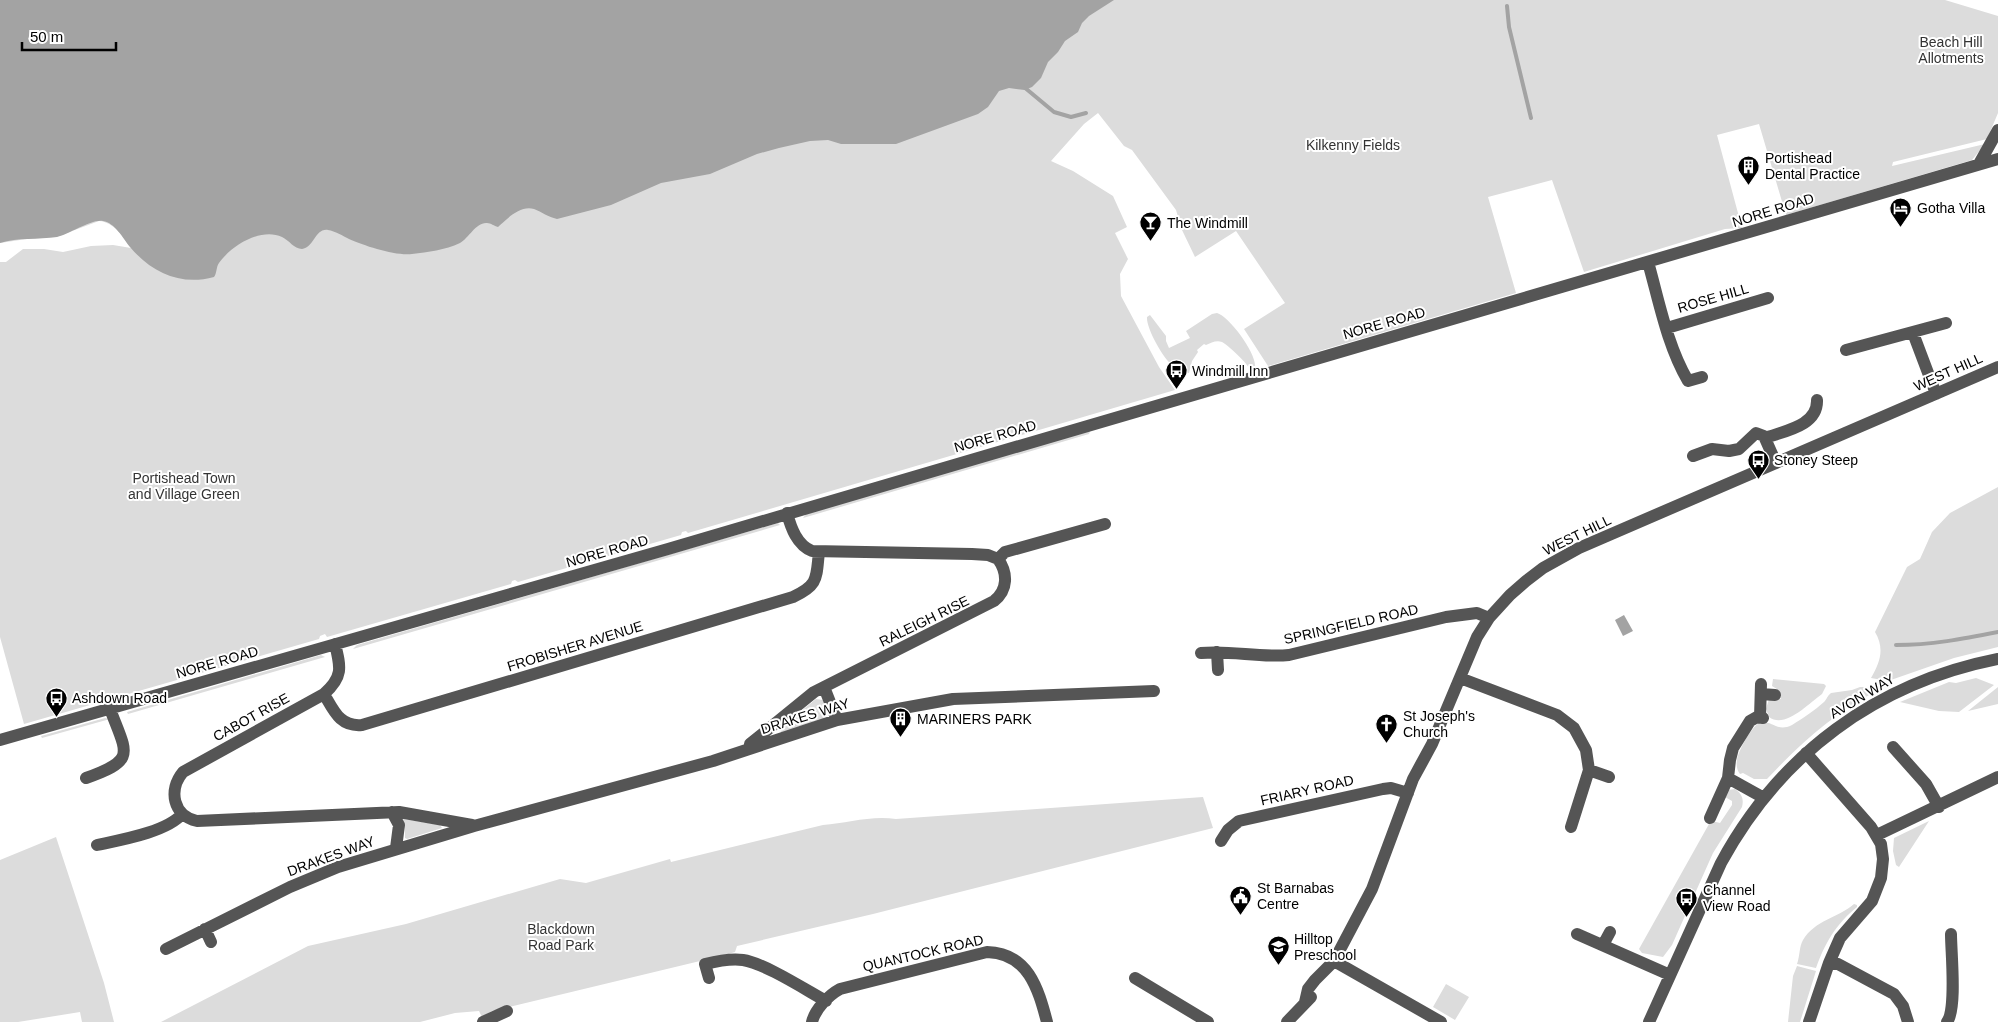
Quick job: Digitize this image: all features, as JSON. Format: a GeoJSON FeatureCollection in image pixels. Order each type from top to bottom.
{"type":"FeatureCollection","features":[{"type":"Feature","properties":{"kind":"street"},"geometry":{"type":"LineString","coordinates":[[1979,164],[1998,130]]}},
{"type":"Feature","properties":{"kind":"street","name":"NORE ROAD"},"geometry":{"type":"LineString","coordinates":[[0,740],[787,513],[1998,159]]}},
{"type":"Feature","properties":{"kind":"street","name":"ROSE HILL"},"geometry":{"type":"LineString","coordinates":[[1648,262],[1679,364],[1688,381],[1702,377]]}},
{"type":"Feature","properties":{"kind":"street","name":"ROSE HILL"},"geometry":{"type":"LineString","coordinates":[[1667,328],[1768,298]]}},
{"type":"Feature","properties":{"kind":"street"},"geometry":{"type":"LineString","coordinates":[[1854,346],[1913,333],[1946,323]]}},
{"type":"Feature","properties":{"kind":"street"},"geometry":{"type":"LineString","coordinates":[[1913,333],[1936,394]]}},
{"type":"Feature","properties":{"kind":"street","name":"WEST HILL"},"geometry":{"type":"LineString","coordinates":[[1286,1022],[1304,1002],[1316,993],[1321,984],[1322,974],[1334,961],[1372,889],[1416,773],[1432,744],[1477,637],[1489,618],[1510,595],[1526,581],[1559,559],[1656,514],[1998,367]]}},
{"type":"Feature","properties":{"kind":"street"},"geometry":{"type":"LineString","coordinates":[[1765,438],[1796,427],[1808,420],[1817,410],[1817,400]]}},
{"type":"Feature","properties":{"kind":"street"},"geometry":{"type":"LineString","coordinates":[[1693,456],[1711,449],[1729,451],[1738,448],[1756,433],[1762,434],[1765,438],[1776,463]]}},
{"type":"Feature","properties":{"kind":"street"},"geometry":{"type":"LineString","coordinates":[[787,513],[792,529],[800,543],[809,550],[819,552],[972,554],[988,555],[998,559],[1005,552],[1105,524]]}},
{"type":"Feature","properties":{"kind":"street","name":"FROBISHER AVENUE"},"geometry":{"type":"LineString","coordinates":[[324,694],[340,720],[351,725],[362,725],[793,597],[813,585],[816,578],[819,552]]}},
{"type":"Feature","properties":{"kind":"street","name":"RALEIGH RISE"},"geometry":{"type":"LineString","coordinates":[[736,754],[762,736],[810,695],[991,604],[1001,595],[1005,585],[1003,568],[998,559]]}},
{"type":"Feature","properties":{"kind":"street","name":"SPRINGFIELD ROAD"},"geometry":{"type":"LineString","coordinates":[[1201,653],[1217,652],[1268,656],[1292,654],[1446,617],[1477,613],[1489,618]]}},
{"type":"Feature","properties":{"kind":"street","name":"CABOT RISE"},"geometry":{"type":"LineString","coordinates":[[182,814],[176,805],[174,796],[175,785],[183,772],[324,694],[335,684],[340,674],[335,644]]}},
{"type":"Feature","properties":{"kind":"street"},"geometry":{"type":"LineString","coordinates":[[1217,652],[1218,670]]}},
{"type":"Feature","properties":{"kind":"street","name":"AVON WAY"},"geometry":{"type":"LineString","coordinates":[[1649,1022],[1721,863],[1735,839],[1764,798],[1806,754],[1841,724],[1896,692],[1942,673],[1998,659]]}},
{"type":"Feature","properties":{"kind":"street"},"geometry":{"type":"LineString","coordinates":[[1460,678],[1563,719],[1574,728],[1584,745],[1589,770],[1571,827]]}},
{"type":"Feature","properties":{"kind":"street"},"geometry":{"type":"LineString","coordinates":[[824,687],[837,720]]}},
{"type":"Feature","properties":{"kind":"street"},"geometry":{"type":"LineString","coordinates":[[1710,818],[1728,778],[1732,751],[1750,721],[1762,717],[1761,689],[1775,695]]}},
{"type":"Feature","properties":{"kind":"street","name":"DRAKES WAY"},"geometry":{"type":"LineString","coordinates":[[166,949],[305,880],[338,867],[396,848],[736,754],[837,720],[963,698],[1154,691]]}},
{"type":"Feature","properties":{"kind":"street"},"geometry":{"type":"LineString","coordinates":[[86,778],[114,767],[119,763],[123,755],[123,744],[110,709]]}},
{"type":"Feature","properties":{"kind":"street"},"geometry":{"type":"LineString","coordinates":[[1893,747],[1909,756],[1939,807]]}},
{"type":"Feature","properties":{"kind":"street"},"geometry":{"type":"LineString","coordinates":[[1806,754],[1877,835],[1882,848],[1883,865],[1876,891],[1867,908],[1841,935],[1829,963],[1809,1022]]}},
{"type":"Feature","properties":{"kind":"street"},"geometry":{"type":"LineString","coordinates":[[1589,770],[1610,777]]}},
{"type":"Feature","properties":{"kind":"street"},"geometry":{"type":"LineString","coordinates":[[1877,835],[1939,807],[1998,777]]}},
{"type":"Feature","properties":{"kind":"street"},"geometry":{"type":"LineString","coordinates":[[1728,778],[1764,798]]}},
{"type":"Feature","properties":{"kind":"street","name":"FRIARY ROAD"},"geometry":{"type":"LineString","coordinates":[[1221,841],[1228,830],[1238,821],[1383,789],[1391,788],[1408,793]]}},
{"type":"Feature","properties":{"kind":"street"},"geometry":{"type":"LineString","coordinates":[[97,845],[115,847],[162,827],[174,821],[182,814],[197,821],[392,812],[399,825],[396,848]]}},
{"type":"Feature","properties":{"kind":"street","name":"DRAKES WAY"},"geometry":{"type":"LineString","coordinates":[[392,812],[406,812],[474,826]]}},
{"type":"Feature","properties":{"kind":"street"},"geometry":{"type":"LineString","coordinates":[[205,929],[211,942]]}},
{"type":"Feature","properties":{"kind":"street"},"geometry":{"type":"LineString","coordinates":[[1603,945],[1610,932]]}},
{"type":"Feature","properties":{"kind":"street"},"geometry":{"type":"LineString","coordinates":[[1577,934],[1670,975]]}},
{"type":"Feature","properties":{"kind":"street"},"geometry":{"type":"LineString","coordinates":[[1947,1022],[1951,1015],[1952,1000],[1951,934]]}},
{"type":"Feature","properties":{"kind":"street","name":"QUANTOCK ROAD"},"geometry":{"type":"LineString","coordinates":[[812,1022],[815,1014],[826,1001],[835,992],[843,988],[980,953],[996,952],[1014,959],[1026,969],[1032,979],[1047,1022]]}},
{"type":"Feature","properties":{"kind":"street"},"geometry":{"type":"LineString","coordinates":[[709,978],[704,964],[726,960],[745,960],[758,964],[826,1001]]}},
{"type":"Feature","properties":{"kind":"street"},"geometry":{"type":"LineString","coordinates":[[1334,961],[1441,1022]]}},
{"type":"Feature","properties":{"kind":"street"},"geometry":{"type":"LineString","coordinates":[[1829,963],[1838,964],[1894,994],[1903,1006],[1908,1022]]}},
{"type":"Feature","properties":{"kind":"street"},"geometry":{"type":"LineString","coordinates":[[1135,978],[1208,1022]]}},
{"type":"Feature","properties":{"kind":"street"},"geometry":{"type":"LineString","coordinates":[[483,1022],[506,1011]]}},
{"type":"Feature","properties":{"kind":"green space"},"geometry":{"type":"Polygon","coordinates":[[[0,0],[1945,0],[1998,16],[1998,113],[1987,139],[1893,162],[1892,166],[1985,144],[1972,160],[1786,215],[1759,124],[1717,135],[1742,228],[1725,229],[1584,272],[1552,180],[1488,197],[1516,293],[1268,366],[1244,329],[1285,303],[1236,231],[1195,257],[1182,230],[1176,210],[1132,150],[1124,146],[1098,113],[1084,124],[1051,161],[1073,171],[1113,196],[1127,227],[1115,233],[1128,259],[1120,274],[1121,296],[1159,367],[1175,390],[688,533],[686,531],[682,532],[681,535],[518,582],[515,580],[511,584],[327,637],[325,634],[320,636],[319,639],[24,724],[0,637],[0,262],[6,262],[23,249],[44,249],[63,252],[91,246],[113,245],[131,248],[114,227],[99,221],[56,237],[0,243],[0,0]]]}},
{"type":"Feature","properties":{"kind":"green space"},"geometry":{"type":"Polygon","coordinates":[[[1217,313],[1228,321],[1241,336],[1252,354],[1255,367],[1249,368],[1228,346],[1218,341],[1204,344],[1197,350],[1198,352],[1192,361],[1189,373],[1182,372],[1174,367],[1164,356],[1147,322],[1147,317],[1150,315],[1166,336],[1169,348],[1190,338],[1186,331],[1212,314],[1217,313]]]}},
{"type":"Feature","properties":{"kind":"green space"},"geometry":{"type":"Polygon","coordinates":[[[1091,429],[1089,434],[803,518],[806,514],[1091,429]]]}},
{"type":"Feature","properties":{"kind":"green space"},"geometry":{"type":"Polygon","coordinates":[[[1998,487],[1998,647],[1954,658],[1888,681],[1871,678],[1877,666],[1881,650],[1875,632],[1907,567],[1920,559],[1932,532],[1950,513],[1998,487]]]}},
{"type":"Feature","properties":{"kind":"green space"},"geometry":{"type":"Polygon","coordinates":[[[778,523],[780,525],[353,649],[357,645],[778,523]]]}},
{"type":"Feature","properties":{"kind":"green space"},"geometry":{"type":"Polygon","coordinates":[[[321,655],[325,657],[128,714],[127,712],[321,655]]]}},
{"type":"Feature","properties":{"kind":"green space"},"geometry":{"type":"Polygon","coordinates":[[[1976,678],[1994,685],[1959,712],[1939,711],[1900,702],[1949,682],[1956,683],[1976,678]]]}},
{"type":"Feature","properties":{"kind":"green space"},"geometry":{"type":"Polygon","coordinates":[[[1773,679],[1824,684],[1826,686],[1822,694],[1796,714],[1782,720],[1775,720],[1769,717],[1766,709],[1769,699],[1781,699],[1780,691],[1772,686],[1773,679]]]}},
{"type":"Feature","properties":{"kind":"green space"},"geometry":{"type":"Polygon","coordinates":[[[1860,687],[1880,689],[1863,698],[1819,729],[1767,779],[1754,779],[1743,773],[1740,774],[1737,766],[1738,756],[1743,744],[1758,724],[1766,722],[1780,727],[1787,727],[1817,708],[1831,693],[1860,687]]]}},
{"type":"Feature","properties":{"kind":"green space"},"geometry":{"type":"Polygon","coordinates":[[[1998,687],[1998,704],[1968,711],[1998,687]]]}},
{"type":"Feature","properties":{"kind":"green space"},"geometry":{"type":"Polygon","coordinates":[[[816,699],[823,700],[828,712],[824,719],[781,733],[780,728],[816,699]]]}},
{"type":"Feature","properties":{"kind":"green space"},"geometry":{"type":"Polygon","coordinates":[[[105,718],[110,719],[42,738],[41,736],[105,718]]]}},
{"type":"Feature","properties":{"kind":"green space"},"geometry":{"type":"Polygon","coordinates":[[[1735,789],[1739,793],[1743,799],[1742,807],[1713,853],[1672,945],[1663,957],[1642,953],[1639,949],[1709,824],[1712,821],[1720,823],[1732,805],[1732,801],[1725,797],[1728,790],[1735,789]]]}},
{"type":"Feature","properties":{"kind":"green space","name":"Blackdown Road Park"},"geometry":{"type":"Polygon","coordinates":[[[1203,797],[1213,828],[873,914],[737,946],[735,952],[725,955],[492,1011],[482,1017],[479,1011],[455,1013],[420,1022],[161,1022],[308,946],[406,924],[560,879],[586,883],[670,859],[671,862],[823,825],[860,820],[1203,797]]]}},
{"type":"Feature","properties":{"kind":"green space"},"geometry":{"type":"Polygon","coordinates":[[[403,819],[440,825],[442,828],[407,839],[405,838],[403,819]]]}},
{"type":"Feature","properties":{"kind":"green space"},"geometry":{"type":"Polygon","coordinates":[[[1929,821],[1899,867],[1896,865],[1893,851],[1894,838],[1929,821]]]}},
{"type":"Feature","properties":{"kind":"green space"},"geometry":{"type":"Polygon","coordinates":[[[56,837],[104,983],[114,1022],[82,1022],[80,1012],[18,1022],[0,1022],[0,860],[56,837]]]}},
{"type":"Feature","properties":{"kind":"green space"},"geometry":{"type":"Polygon","coordinates":[[[1854,904],[1857,907],[1832,934],[1816,968],[1797,964],[1803,940],[1808,933],[1854,904]]]}},
{"type":"Feature","properties":{"kind":"green space"},"geometry":{"type":"Polygon","coordinates":[[[1797,966],[1816,971],[1800,1022],[1788,1022],[1793,976],[1797,966]]]}},
{"type":"Feature","properties":{"kind":"green space"},"geometry":{"type":"Polygon","coordinates":[[[1446,984],[1469,997],[1455,1020],[1433,1007],[1446,984]]]}},
{"type":"Feature","properties":{"kind":"shaded area"},"geometry":{"type":"Polygon","coordinates":[[[0,0],[1114,0],[1089,16],[1082,23],[1078,32],[1065,41],[1048,62],[1041,78],[1032,87],[1025,90],[1009,88],[999,91],[988,107],[978,114],[896,144],[841,144],[828,140],[810,141],[779,148],[757,154],[710,174],[661,183],[611,205],[557,219],[534,209],[524,209],[514,213],[498,227],[488,223],[479,225],[460,243],[442,249],[412,254],[380,250],[328,230],[320,232],[306,248],[302,249],[296,248],[285,238],[265,234],[247,240],[231,250],[217,266],[214,277],[190,280],[168,275],[148,264],[130,247],[115,228],[103,221],[87,224],[57,237],[14,240],[0,243],[0,0]]]}},
{"type":"Feature","properties":{"kind":"shaded area"},"geometry":{"type":"Polygon","coordinates":[[[1624,615],[1633,631],[1623,636],[1615,620],[1624,615]]]}},
{"type":"Feature","properties":{"kind":"waterway"},"geometry":{"type":"LineString","coordinates":[[1507,6],[1509,27],[1531,118]]}},
{"type":"Feature","properties":{"kind":"waterway"},"geometry":{"type":"LineString","coordinates":[[1024,87],[1054,112],[1071,117],[1086,113]]}},
{"type":"Feature","properties":{"kind":"waterway"},"geometry":{"type":"LineString","coordinates":[[1896,645],[1934,643],[1998,632]]}},
{"type":"Feature","properties":{"kind":"place","name":"Portishead Dental Practice"},"geometry":{"type":"Point","coordinates":[1749,185]}},
{"type":"Feature","properties":{"kind":"place","name":"Gotha Villa"},"geometry":{"type":"Point","coordinates":[1901,227]}},
{"type":"Feature","properties":{"kind":"place","name":"The Windmill"},"geometry":{"type":"Point","coordinates":[1151,242]}},
{"type":"Feature","properties":{"kind":"place","name":"Windmill Inn"},"geometry":{"type":"Point","coordinates":[1176,390]}},
{"type":"Feature","properties":{"kind":"place","name":"Stoney Steep"},"geometry":{"type":"Point","coordinates":[1758,479]}},
{"type":"Feature","properties":{"kind":"place","name":"Ashdown Road"},"geometry":{"type":"Point","coordinates":[56,717]}},
{"type":"Feature","properties":{"kind":"place","name":"MARINERS PARK"},"geometry":{"type":"Point","coordinates":[901,738]}},
{"type":"Feature","properties":{"kind":"place","name":"St Joseph's Church"},"geometry":{"type":"Point","coordinates":[1387,743]}},
{"type":"Feature","properties":{"kind":"place","name":"St Barnabas Centre"},"geometry":{"type":"Point","coordinates":[1241,915]}},
{"type":"Feature","properties":{"kind":"place","name":"Channel View Road"},"geometry":{"type":"Point","coordinates":[1687,917]}},
{"type":"Feature","properties":{"kind":"place","name":"Hilltop Preschool"},"geometry":{"type":"Point","coordinates":[1278,966]}},
{"type":"Feature","properties":{"kind":"park label","name":"Beach Hill Allotments"},"geometry":{"type":"Point","coordinates":[1951,50]}},
{"type":"Feature","properties":{"kind":"park label","name":"Kilkenny Fields"},"geometry":{"type":"Point","coordinates":[1353,145]}},
{"type":"Feature","properties":{"kind":"park label","name":"Portishead Town and Village Green"},"geometry":{"type":"Point","coordinates":[184,486]}}]}
